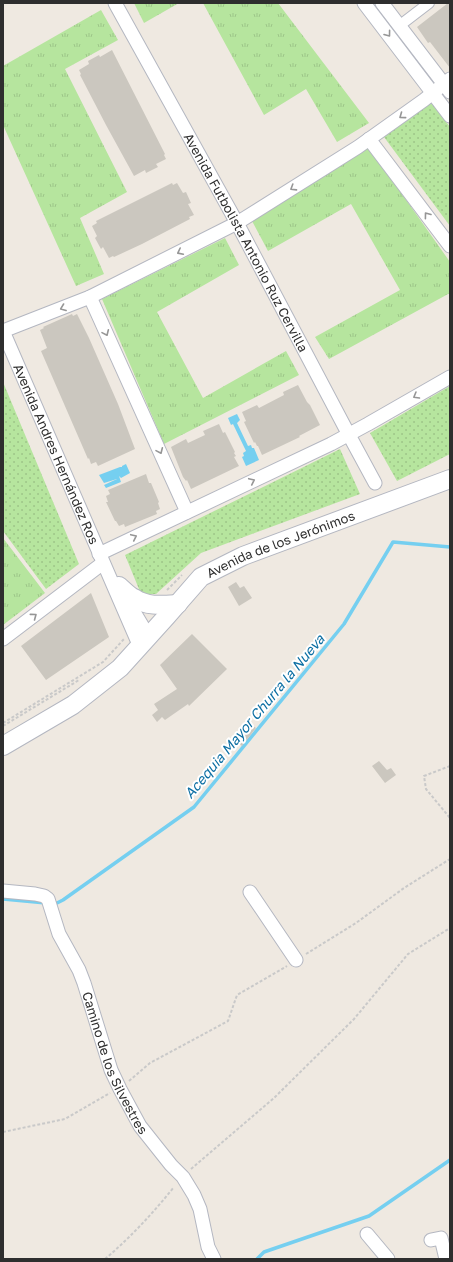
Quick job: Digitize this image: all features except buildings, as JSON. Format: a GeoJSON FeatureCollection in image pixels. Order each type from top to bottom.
{"type":"FeatureCollection","features":[{"type":"Feature","properties":{"kind":"main road","name":"Avenida de los Jerónimos"},"geometry":{"type":"LineString","coordinates":[[3,746],[73,705],[120,668],[201,578],[243,556],[450,479]]}},
{"type":"Feature","properties":{"kind":"main road"},"geometry":{"type":"LineString","coordinates":[[114,582],[142,603],[154,605],[178,604]]}},
{"type":"Feature","properties":{"kind":"main road"},"geometry":{"type":"LineString","coordinates":[[3,733],[112,674]]}},
{"type":"Feature","properties":{"kind":"street","name":"Avenida Futbolista Antonio Ruz Cervilla"},"geometry":{"type":"LineString","coordinates":[[115,3],[237,223],[349,435],[376,482]]}},
{"type":"Feature","properties":{"kind":"street"},"geometry":{"type":"LineString","coordinates":[[364,3],[450,116]]}},
{"type":"Feature","properties":{"kind":"street"},"geometry":{"type":"LineString","coordinates":[[4,336],[90,297],[237,223],[370,139],[433,93],[448,85],[382,3]]}},
{"type":"Feature","properties":{"kind":"street"},"geometry":{"type":"LineString","coordinates":[[399,26],[429,3]]}},
{"type":"Feature","properties":{"kind":"street"},"geometry":{"type":"LineString","coordinates":[[370,139],[450,246]]}},
{"type":"Feature","properties":{"kind":"street"},"geometry":{"type":"LineString","coordinates":[[90,297],[187,512]]}},
{"type":"Feature","properties":{"kind":"street","name":"Avenida Andres Hernández Ros"},"geometry":{"type":"LineString","coordinates":[[4,336],[101,558],[144,642]]}},
{"type":"Feature","properties":{"kind":"street"},"geometry":{"type":"LineString","coordinates":[[3,639],[101,558],[187,512],[349,435],[450,377]]}},
{"type":"Feature","properties":{"kind":"street","name":"Camino de los Silvestres"},"geometry":{"type":"LineString","coordinates":[[3,891],[44,896],[51,904],[59,934],[79,970],[109,1063],[120,1089],[140,1126],[166,1160],[183,1177],[194,1195],[200,1209],[208,1247],[214,1259]]}},
{"type":"Feature","properties":{"kind":"street"},"geometry":{"type":"LineString","coordinates":[[250,892],[296,960]]}},
{"type":"Feature","properties":{"kind":"street"},"geometry":{"type":"LineString","coordinates":[[366,1234],[388,1259]]}},
{"type":"Feature","properties":{"kind":"street"},"geometry":{"type":"LineString","coordinates":[[431,1240],[441,1238],[446,1259]]}},
{"type":"Feature","properties":{"kind":"path"},"geometry":{"type":"LineString","coordinates":[[450,766],[424,776],[426,788],[450,818]]}},
{"type":"Feature","properties":{"kind":"path"},"geometry":{"type":"LineString","coordinates":[[3,1132],[65,1118],[120,1089],[150,1064],[228,1021],[236,995],[356,923],[404,888],[450,859]]}},
{"type":"Feature","properties":{"kind":"path"},"geometry":{"type":"LineString","coordinates":[[105,1259],[123,1244],[150,1217],[183,1177],[274,1098],[354,1019],[408,954],[450,928]]}},
{"type":"Feature","properties":{"kind":"green space"},"geometry":{"type":"Polygon","coordinates":[[[134,3],[179,3],[144,23],[134,3]]]}},
{"type":"Feature","properties":{"kind":"green space"},"geometry":{"type":"Polygon","coordinates":[[[203,3],[278,3],[369,123],[337,142],[306,89],[264,115],[203,3]]]}},
{"type":"Feature","properties":{"kind":"green space"},"geometry":{"type":"Polygon","coordinates":[[[101,10],[118,40],[65,69],[127,192],[80,218],[104,274],[76,286],[3,125],[3,66],[101,10]]]}},
{"type":"Feature","properties":{"kind":"green space"},"geometry":{"type":"Polygon","coordinates":[[[431,102],[450,127],[450,226],[384,137],[431,102]]]}},
{"type":"Feature","properties":{"kind":"green space"},"geometry":{"type":"Polygon","coordinates":[[[368,146],[450,262],[450,293],[329,359],[315,337],[400,290],[351,204],[268,251],[252,221],[368,146]]]}},
{"type":"Feature","properties":{"kind":"green space"},"geometry":{"type":"Polygon","coordinates":[[[225,238],[239,265],[157,312],[203,398],[286,351],[299,375],[164,444],[102,299],[225,238]]]}},
{"type":"Feature","properties":{"kind":"green space"},"geometry":{"type":"Polygon","coordinates":[[[3,382],[79,564],[46,589],[3,531],[3,382]]]}},
{"type":"Feature","properties":{"kind":"green space"},"geometry":{"type":"Polygon","coordinates":[[[450,386],[450,454],[397,481],[370,433],[450,386]]]}},
{"type":"Feature","properties":{"kind":"green space"},"geometry":{"type":"Polygon","coordinates":[[[340,449],[360,494],[201,553],[156,594],[141,594],[125,555],[340,449]]]}},
{"type":"Feature","properties":{"kind":"green space"},"geometry":{"type":"Polygon","coordinates":[[[3,538],[45,593],[3,625],[3,538]]]}},
{"type":"Feature","properties":{"kind":"water"},"geometry":{"type":"Polygon","coordinates":[[[237,414],[240,420],[237,423],[248,446],[251,445],[252,448],[254,448],[259,460],[246,466],[242,457],[244,456],[243,453],[246,451],[233,424],[231,425],[228,418],[237,414]]]}},
{"type":"Feature","properties":{"kind":"water"},"geometry":{"type":"Polygon","coordinates":[[[126,464],[130,473],[121,478],[119,476],[121,482],[106,488],[104,485],[117,479],[104,483],[99,475],[122,467],[126,464]]]}},
{"type":"Feature","properties":{"kind":"waterway","name":"Acequia Mayor Churra la Nueva"},"geometry":{"type":"LineString","coordinates":[[52,903],[57,903],[63,900],[194,807],[344,624],[393,542],[450,547]]}},
{"type":"Feature","properties":{"kind":"waterway","name":"Acequia Mayor Churra la Nueva"},"geometry":{"type":"LineString","coordinates":[[3,899],[46,903]]}},
{"type":"Feature","properties":{"kind":"waterway"},"geometry":{"type":"LineString","coordinates":[[257,1259],[264,1252],[369,1216],[450,1160]]}}]}
